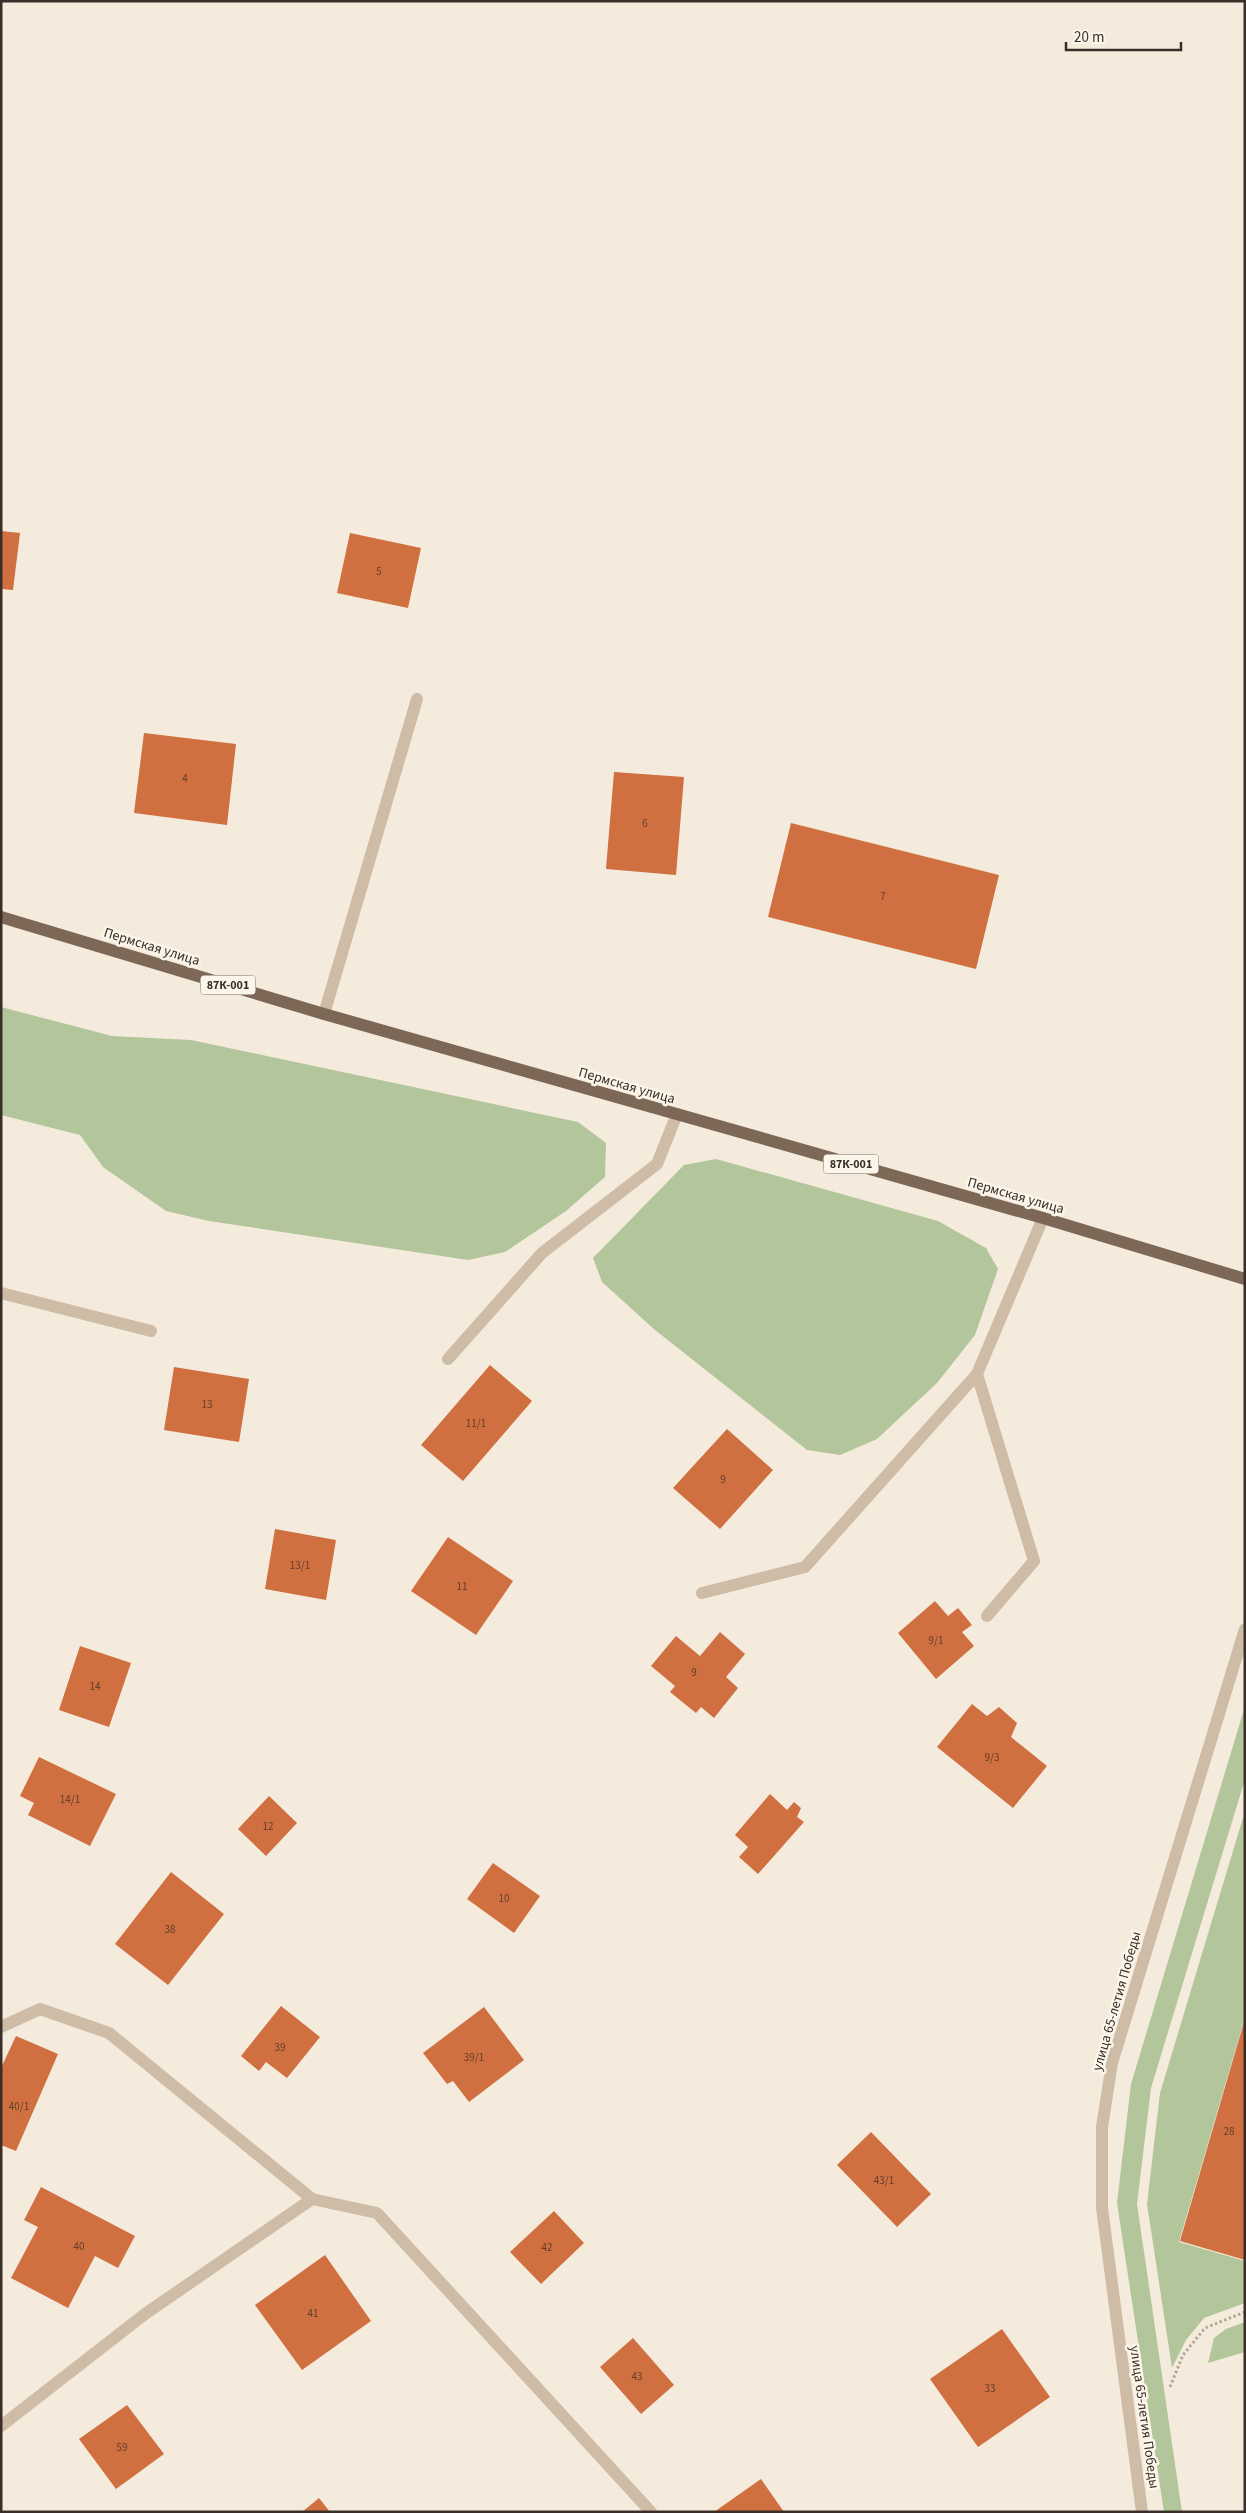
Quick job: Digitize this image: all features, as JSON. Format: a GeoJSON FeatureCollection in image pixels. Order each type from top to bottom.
{"type":"FeatureCollection","features":[{"type":"Feature","properties":{"kind":"main road","name":"Пермская улица"},"geometry":{"type":"LineString","coordinates":[[1,917],[324,1014],[1043,1218],[1245,1279]]}},
{"type":"Feature","properties":{"kind":"street"},"geometry":{"type":"LineString","coordinates":[[324,1014],[417,699]]}},
{"type":"Feature","properties":{"kind":"street"},"geometry":{"type":"LineString","coordinates":[[448,1359],[542,1253],[657,1164],[676,1114]]}},
{"type":"Feature","properties":{"kind":"street"},"geometry":{"type":"LineString","coordinates":[[702,1593],[805,1567],[977,1374],[1043,1218]]}},
{"type":"Feature","properties":{"kind":"street"},"geometry":{"type":"LineString","coordinates":[[1,1293],[151,1331]]}},
{"type":"Feature","properties":{"kind":"street"},"geometry":{"type":"LineString","coordinates":[[977,1374],[1034,1561],[987,1616]]}},
{"type":"Feature","properties":{"kind":"street","name":"улица 65-летия Победы"},"geometry":{"type":"LineString","coordinates":[[1142,2512],[1102,2208],[1102,2127],[1112,2063],[1244,1636]]}},
{"type":"Feature","properties":{"kind":"street"},"geometry":{"type":"LineString","coordinates":[[1,2027],[40,2009],[109,2033],[312,2199],[377,2213],[651,2512]]}},
{"type":"Feature","properties":{"kind":"street"},"geometry":{"type":"LineString","coordinates":[[1,2426],[145,2314],[312,2199]]}},
{"type":"Feature","properties":{"kind":"path"},"geometry":{"type":"LineString","coordinates":[[1170,2387],[1184,2355],[1205,2328],[1245,2312]]}},
{"type":"Feature","properties":{"kind":"green space"},"geometry":{"type":"Polygon","coordinates":[[[1,1007],[112,1036],[191,1040],[578,1122],[606,1143],[605,1177],[566,1211],[505,1252],[468,1260],[209,1221],[166,1211],[103,1167],[80,1135],[1,1115],[1,1007]]]}},
{"type":"Feature","properties":{"kind":"green space"},"geometry":{"type":"Polygon","coordinates":[[[716,1159],[938,1221],[986,1248],[998,1269],[975,1335],[937,1383],[877,1439],[840,1455],[807,1450],[655,1330],[602,1282],[593,1258],[684,1165],[716,1159]]]}},
{"type":"Feature","properties":{"kind":"green space"},"geometry":{"type":"Polygon","coordinates":[[[1245,1706],[1245,1779],[1151,2088],[1137,2204],[1182,2512],[1164,2512],[1117,2203],[1131,2084],[1245,1706]]]}},
{"type":"Feature","properties":{"kind":"green space"},"geometry":{"type":"Polygon","coordinates":[[[1245,1811],[1245,2017],[1179,2242],[1245,2261],[1245,2303],[1204,2318],[1186,2340],[1172,2368],[1147,2204],[1160,2093],[1245,1811]]]}},
{"type":"Feature","properties":{"kind":"green space"},"geometry":{"type":"Polygon","coordinates":[[[1245,2322],[1245,2352],[1208,2363],[1214,2338],[1226,2329],[1245,2322]]]}},
{"type":"Feature","properties":{"kind":"building"},"geometry":{"type":"Polygon","coordinates":[[[1,531],[20,533],[13,590],[1,589],[1,531]]]}},
{"type":"Feature","properties":{"kind":"building"},"geometry":{"type":"Polygon","coordinates":[[[350,533],[421,548],[408,608],[337,593],[350,533]]]}},
{"type":"Feature","properties":{"kind":"building"},"geometry":{"type":"Polygon","coordinates":[[[144,733],[236,744],[227,825],[134,813],[144,733]]]}},
{"type":"Feature","properties":{"kind":"building"},"geometry":{"type":"Polygon","coordinates":[[[614,772],[684,777],[676,875],[606,869],[614,772]]]}},
{"type":"Feature","properties":{"kind":"building"},"geometry":{"type":"Polygon","coordinates":[[[791,823],[999,875],[976,969],[768,917],[791,823]]]}},
{"type":"Feature","properties":{"kind":"building"},"geometry":{"type":"Polygon","coordinates":[[[490,1365],[532,1401],[463,1481],[421,1445],[490,1365]]]}},
{"type":"Feature","properties":{"kind":"building"},"geometry":{"type":"Polygon","coordinates":[[[174,1367],[249,1379],[239,1442],[164,1430],[174,1367]]]}},
{"type":"Feature","properties":{"kind":"building"},"geometry":{"type":"Polygon","coordinates":[[[727,1429],[773,1470],[720,1529],[673,1488],[727,1429]]]}},
{"type":"Feature","properties":{"kind":"building"},"geometry":{"type":"Polygon","coordinates":[[[275,1529],[336,1540],[326,1600],[265,1589],[275,1529]]]}},
{"type":"Feature","properties":{"kind":"building"},"geometry":{"type":"Polygon","coordinates":[[[448,1537],[513,1581],[476,1635],[411,1591],[448,1537]]]}},
{"type":"Feature","properties":{"kind":"building"},"geometry":{"type":"Polygon","coordinates":[[[935,1601],[948,1616],[958,1608],[972,1625],[962,1632],[974,1646],[936,1679],[898,1633],[935,1601]]]}},
{"type":"Feature","properties":{"kind":"building"},"geometry":{"type":"Polygon","coordinates":[[[720,1632],[745,1654],[726,1677],[738,1688],[714,1718],[701,1707],[696,1713],[670,1692],[675,1686],[651,1666],[676,1636],[700,1656],[720,1632]]]}},
{"type":"Feature","properties":{"kind":"building"},"geometry":{"type":"Polygon","coordinates":[[[80,1646],[131,1663],[109,1727],[59,1710],[80,1646]]]}},
{"type":"Feature","properties":{"kind":"building"},"geometry":{"type":"Polygon","coordinates":[[[972,1704],[987,1716],[999,1707],[1017,1723],[1011,1737],[1047,1766],[1013,1808],[937,1747],[972,1704]]]}},
{"type":"Feature","properties":{"kind":"building"},"geometry":{"type":"Polygon","coordinates":[[[39,1757],[116,1794],[90,1846],[28,1815],[34,1803],[20,1796],[39,1757]]]}},
{"type":"Feature","properties":{"kind":"building"},"geometry":{"type":"Polygon","coordinates":[[[770,1794],[787,1810],[794,1802],[801,1808],[797,1817],[804,1822],[758,1874],[739,1857],[748,1847],[735,1835],[770,1794]]]}},
{"type":"Feature","properties":{"kind":"building"},"geometry":{"type":"Polygon","coordinates":[[[269,1796],[297,1823],[266,1856],[238,1829],[269,1796]]]}},
{"type":"Feature","properties":{"kind":"building"},"geometry":{"type":"Polygon","coordinates":[[[493,1863],[540,1896],[514,1933],[467,1899],[493,1863]]]}},
{"type":"Feature","properties":{"kind":"building"},"geometry":{"type":"Polygon","coordinates":[[[171,1872],[224,1914],[168,1985],[115,1944],[171,1872]]]}},
{"type":"Feature","properties":{"kind":"building"},"geometry":{"type":"Polygon","coordinates":[[[281,2006],[320,2037],[287,2078],[266,2062],[259,2071],[241,2056],[281,2006]]]}},
{"type":"Feature","properties":{"kind":"building"},"geometry":{"type":"Polygon","coordinates":[[[484,2007],[524,2060],[469,2102],[453,2081],[447,2084],[423,2053],[484,2007]]]}},
{"type":"Feature","properties":{"kind":"building"},"geometry":{"type":"Polygon","coordinates":[[[1245,2022],[1245,2260],[1180,2241],[1245,2022]]]}},
{"type":"Feature","properties":{"kind":"building"},"geometry":{"type":"Polygon","coordinates":[[[16,2036],[58,2054],[16,2151],[1,2145],[1,2068],[16,2036]]]}},
{"type":"Feature","properties":{"kind":"building"},"geometry":{"type":"Polygon","coordinates":[[[871,2132],[931,2194],[897,2227],[837,2165],[871,2132]]]}},
{"type":"Feature","properties":{"kind":"building"},"geometry":{"type":"Polygon","coordinates":[[[41,2187],[135,2236],[118,2268],[95,2256],[68,2308],[11,2278],[38,2227],[24,2220],[41,2187]]]}},
{"type":"Feature","properties":{"kind":"building"},"geometry":{"type":"Polygon","coordinates":[[[554,2211],[584,2243],[541,2284],[510,2252],[554,2211]]]}},
{"type":"Feature","properties":{"kind":"building"},"geometry":{"type":"Polygon","coordinates":[[[325,2255],[371,2321],[302,2370],[255,2305],[325,2255]]]}},
{"type":"Feature","properties":{"kind":"building"},"geometry":{"type":"Polygon","coordinates":[[[1002,2329],[1050,2397],[978,2447],[930,2379],[1002,2329]]]}},
{"type":"Feature","properties":{"kind":"building"},"geometry":{"type":"Polygon","coordinates":[[[633,2338],[674,2385],[641,2414],[600,2367],[633,2338]]]}},
{"type":"Feature","properties":{"kind":"building"},"geometry":{"type":"Polygon","coordinates":[[[127,2405],[164,2454],[116,2489],[79,2439],[127,2405]]]}},
{"type":"Feature","properties":{"kind":"building"},"geometry":{"type":"Polygon","coordinates":[[[761,2479],[784,2512],[714,2512],[761,2479]]]}},
{"type":"Feature","properties":{"kind":"building"},"geometry":{"type":"Polygon","coordinates":[[[319,2498],[330,2512],[302,2512],[319,2498]]]}}]}
